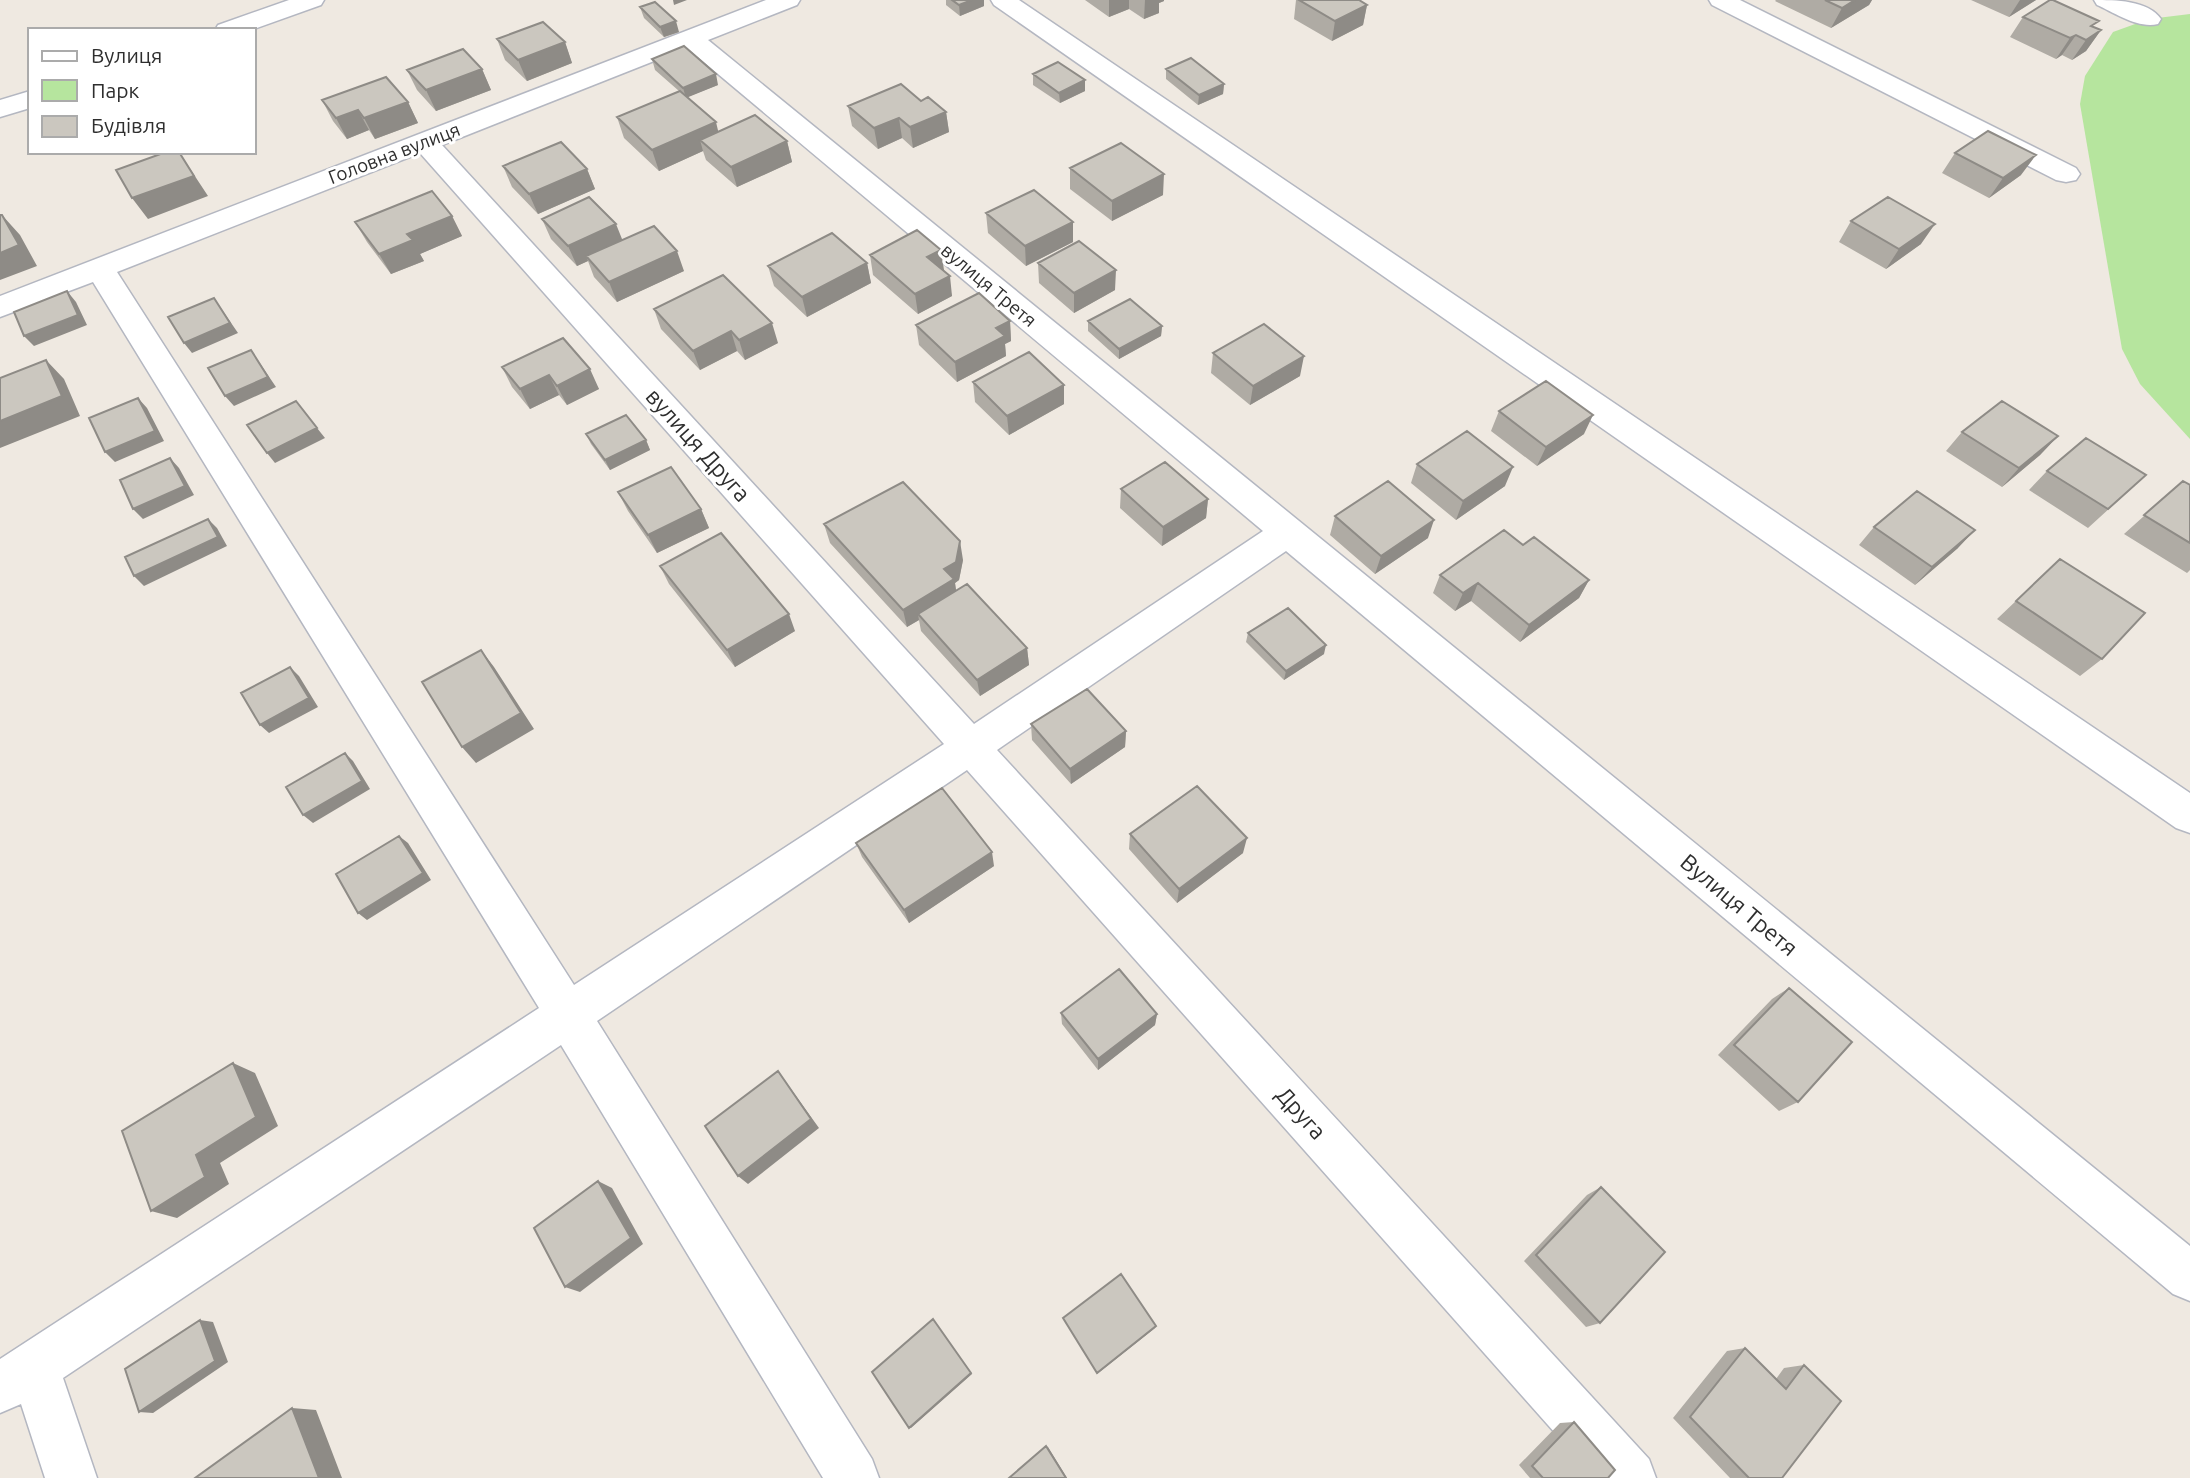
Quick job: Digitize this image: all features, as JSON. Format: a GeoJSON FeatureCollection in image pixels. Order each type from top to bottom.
{"type":"FeatureCollection","features":[{"type":"Feature","properties":{"kind":"street"},"geometry":{"type":"LineString","coordinates":[[233,28],[312,0]]}},
{"type":"Feature","properties":{"kind":"street","name":"Головна вулиця"},"geometry":{"type":"LineString","coordinates":[[0,307],[788,0]]}},
{"type":"Feature","properties":{"kind":"street"},"geometry":{"type":"LineString","coordinates":[[1003,0],[2190,815]]}},
{"type":"Feature","properties":{"kind":"street"},"geometry":{"type":"LineString","coordinates":[[1721,0],[2066,174]]}},
{"type":"Feature","properties":{"kind":"street"},"geometry":{"type":"LineString","coordinates":[[2106,0],[2149,19]]}},
{"type":"Feature","properties":{"kind":"street","name":"вулиця Третя"},"geometry":{"type":"LineString","coordinates":[[690,38],[1289,532]]}},
{"type":"Feature","properties":{"kind":"street"},"geometry":{"type":"LineString","coordinates":[[0,109],[28,100]]}},
{"type":"Feature","properties":{"kind":"street","name":"вулиця Друга"},"geometry":{"type":"LineString","coordinates":[[424,141],[972,748]]}},
{"type":"Feature","properties":{"kind":"street"},"geometry":{"type":"LineString","coordinates":[[99,267],[567,1013],[853,1478]]}},
{"type":"Feature","properties":{"kind":"street"},"geometry":{"type":"LineString","coordinates":[[71,1478],[17,1378],[972,748],[1289,532]]}},
{"type":"Feature","properties":{"kind":"street","name":"Вулиця Третя"},"geometry":{"type":"LineString","coordinates":[[1289,532],[2190,1277]]}},
{"type":"Feature","properties":{"kind":"street","name":"Друга"},"geometry":{"type":"LineString","coordinates":[[972,748],[1630,1478]]}},
{"type":"Feature","properties":{"kind":"green space"},"geometry":{"type":"Polygon","coordinates":[[[2190,14],[2190,439],[2140,384],[2122,349],[2080,104],[2085,76],[2113,32],[2149,19],[2190,14]]]}},
{"type":"Feature","properties":{"kind":"building"},"geometry":{"type":"Polygon","coordinates":[[[952,0],[972,0],[959,5],[952,0]]]}},
{"type":"Feature","properties":{"kind":"building"},"geometry":{"type":"Polygon","coordinates":[[[1299,0],[1359,0],[1367,5],[1335,21],[1299,0]]]}},
{"type":"Feature","properties":{"kind":"building"},"geometry":{"type":"Polygon","coordinates":[[[1825,0],[1855,0],[1842,8],[1825,0]]]}},
{"type":"Feature","properties":{"kind":"building"},"geometry":{"type":"Polygon","coordinates":[[[2050,0],[2099,21],[2091,26],[2101,30],[2086,40],[2076,35],[2070,38],[2023,17],[2050,0]]]}},
{"type":"Feature","properties":{"kind":"building"},"geometry":{"type":"Polygon","coordinates":[[[655,2],[676,21],[660,27],[640,7],[655,2]]]}},
{"type":"Feature","properties":{"kind":"building"},"geometry":{"type":"Polygon","coordinates":[[[543,22],[565,42],[518,60],[497,39],[543,22]]]}},
{"type":"Feature","properties":{"kind":"building"},"geometry":{"type":"Polygon","coordinates":[[[684,46],[716,74],[683,88],[652,59],[684,46]]]}},
{"type":"Feature","properties":{"kind":"building"},"geometry":{"type":"Polygon","coordinates":[[[463,49],[482,69],[426,90],[407,70],[463,49]]]}},
{"type":"Feature","properties":{"kind":"building"},"geometry":{"type":"Polygon","coordinates":[[[1191,58],[1224,84],[1199,95],[1166,69],[1191,58]]]}},
{"type":"Feature","properties":{"kind":"building"},"geometry":{"type":"Polygon","coordinates":[[[1058,62],[1085,80],[1059,93],[1033,74],[1058,62]]]}},
{"type":"Feature","properties":{"kind":"building"},"geometry":{"type":"Polygon","coordinates":[[[386,77],[408,102],[364,118],[358,110],[336,118],[322,100],[386,77]]]}},
{"type":"Feature","properties":{"kind":"building"},"geometry":{"type":"Polygon","coordinates":[[[901,84],[921,101],[928,97],[946,112],[910,127],[899,118],[874,128],[848,106],[901,84]]]}},
{"type":"Feature","properties":{"kind":"building"},"geometry":{"type":"Polygon","coordinates":[[[680,91],[716,122],[652,150],[617,117],[680,91]]]}},
{"type":"Feature","properties":{"kind":"building"},"geometry":{"type":"Polygon","coordinates":[[[755,115],[787,141],[731,167],[700,140],[755,115]]]}},
{"type":"Feature","properties":{"kind":"building"},"geometry":{"type":"Polygon","coordinates":[[[1988,131],[2036,155],[2003,178],[1955,153],[1988,131]]]}},
{"type":"Feature","properties":{"kind":"building"},"geometry":{"type":"Polygon","coordinates":[[[561,142],[587,169],[529,194],[503,166],[561,142]]]}},
{"type":"Feature","properties":{"kind":"building"},"geometry":{"type":"Polygon","coordinates":[[[1121,143],[1164,174],[1112,201],[1070,168],[1121,143]]]}},
{"type":"Feature","properties":{"kind":"building"},"geometry":{"type":"Polygon","coordinates":[[[160,154],[180,154],[194,176],[132,198],[116,170],[160,154]]]}},
{"type":"Feature","properties":{"kind":"building"},"geometry":{"type":"Polygon","coordinates":[[[1034,190],[1073,222],[1025,246],[986,213],[1034,190]]]}},
{"type":"Feature","properties":{"kind":"building"},"geometry":{"type":"Polygon","coordinates":[[[432,191],[452,216],[407,234],[413,240],[379,254],[355,222],[432,191]]]}},
{"type":"Feature","properties":{"kind":"building"},"geometry":{"type":"Polygon","coordinates":[[[589,197],[616,224],[568,246],[542,219],[589,197]]]}},
{"type":"Feature","properties":{"kind":"building"},"geometry":{"type":"Polygon","coordinates":[[[1888,197],[1935,224],[1899,249],[1851,221],[1888,197]]]}},
{"type":"Feature","properties":{"kind":"building"},"geometry":{"type":"Polygon","coordinates":[[[0,215],[19,245],[0,253],[0,215]]]}},
{"type":"Feature","properties":{"kind":"building"},"geometry":{"type":"Polygon","coordinates":[[[654,226],[677,251],[609,282],[586,256],[654,226]]]}},
{"type":"Feature","properties":{"kind":"building"},"geometry":{"type":"Polygon","coordinates":[[[917,230],[941,250],[927,257],[950,276],[915,294],[870,255],[917,230]]]}},
{"type":"Feature","properties":{"kind":"building"},"geometry":{"type":"Polygon","coordinates":[[[832,233],[867,263],[802,297],[768,266],[832,233]]]}},
{"type":"Feature","properties":{"kind":"building"},"geometry":{"type":"Polygon","coordinates":[[[1079,241],[1116,270],[1074,293],[1038,263],[1079,241]]]}},
{"type":"Feature","properties":{"kind":"building"},"geometry":{"type":"Polygon","coordinates":[[[723,275],[772,323],[739,340],[731,331],[693,351],[654,309],[723,275]]]}},
{"type":"Feature","properties":{"kind":"building"},"geometry":{"type":"Polygon","coordinates":[[[67,291],[78,315],[24,336],[14,312],[67,291]]]}},
{"type":"Feature","properties":{"kind":"building"},"geometry":{"type":"Polygon","coordinates":[[[979,293],[1010,321],[996,328],[1005,336],[955,362],[916,325],[979,293]]]}},
{"type":"Feature","properties":{"kind":"building"},"geometry":{"type":"Polygon","coordinates":[[[214,298],[230,323],[184,343],[168,317],[214,298]]]}},
{"type":"Feature","properties":{"kind":"building"},"geometry":{"type":"Polygon","coordinates":[[[1130,299],[1162,326],[1119,349],[1088,321],[1130,299]]]}},
{"type":"Feature","properties":{"kind":"building"},"geometry":{"type":"Polygon","coordinates":[[[1264,324],[1304,356],[1253,386],[1213,353],[1264,324]]]}},
{"type":"Feature","properties":{"kind":"building"},"geometry":{"type":"Polygon","coordinates":[[[563,338],[590,369],[557,386],[549,375],[520,389],[502,367],[563,338]]]}},
{"type":"Feature","properties":{"kind":"building"},"geometry":{"type":"Polygon","coordinates":[[[251,350],[268,377],[225,396],[208,368],[251,350]]]}},
{"type":"Feature","properties":{"kind":"building"},"geometry":{"type":"Polygon","coordinates":[[[1029,352],[1064,385],[1007,416],[973,382],[1029,352]]]}},
{"type":"Feature","properties":{"kind":"building"},"geometry":{"type":"Polygon","coordinates":[[[46,360],[62,396],[0,421],[0,378],[46,360]]]}},
{"type":"Feature","properties":{"kind":"building"},"geometry":{"type":"Polygon","coordinates":[[[1546,381],[1593,415],[1546,447],[1499,411],[1546,381]]]}},
{"type":"Feature","properties":{"kind":"building"},"geometry":{"type":"Polygon","coordinates":[[[138,398],[155,431],[105,452],[89,418],[138,398]]]}},
{"type":"Feature","properties":{"kind":"building"},"geometry":{"type":"Polygon","coordinates":[[[296,401],[317,428],[267,453],[247,425],[296,401]]]}},
{"type":"Feature","properties":{"kind":"building"},"geometry":{"type":"Polygon","coordinates":[[[2002,401],[2058,436],[2019,468],[1962,432],[2002,401]]]}},
{"type":"Feature","properties":{"kind":"building"},"geometry":{"type":"Polygon","coordinates":[[[626,415],[646,440],[605,460],[586,434],[626,415]]]}},
{"type":"Feature","properties":{"kind":"building"},"geometry":{"type":"Polygon","coordinates":[[[1467,431],[1513,467],[1463,501],[1417,464],[1467,431]]]}},
{"type":"Feature","properties":{"kind":"building"},"geometry":{"type":"Polygon","coordinates":[[[2086,438],[2146,475],[2108,509],[2047,471],[2086,438]]]}},
{"type":"Feature","properties":{"kind":"building"},"geometry":{"type":"Polygon","coordinates":[[[170,458],[185,486],[133,509],[120,480],[170,458]]]}},
{"type":"Feature","properties":{"kind":"building"},"geometry":{"type":"Polygon","coordinates":[[[1165,462],[1208,499],[1163,527],[1121,489],[1165,462]]]}},
{"type":"Feature","properties":{"kind":"building"},"geometry":{"type":"Polygon","coordinates":[[[671,467],[701,509],[648,535],[618,492],[671,467]]]}},
{"type":"Feature","properties":{"kind":"building"},"geometry":{"type":"Polygon","coordinates":[[[1388,481],[1434,520],[1381,556],[1335,516],[1388,481]]]}},
{"type":"Feature","properties":{"kind":"building"},"geometry":{"type":"Polygon","coordinates":[[[2183,481],[2190,485],[2190,543],[2144,515],[2183,481]]]}},
{"type":"Feature","properties":{"kind":"building"},"geometry":{"type":"Polygon","coordinates":[[[903,482],[960,541],[956,562],[944,569],[954,579],[903,610],[824,524],[903,482]]]}},
{"type":"Feature","properties":{"kind":"building"},"geometry":{"type":"Polygon","coordinates":[[[1917,491],[1975,530],[1932,567],[1874,527],[1917,491]]]}},
{"type":"Feature","properties":{"kind":"building"},"geometry":{"type":"Polygon","coordinates":[[[208,519],[218,537],[134,576],[125,557],[208,519]]]}},
{"type":"Feature","properties":{"kind":"building"},"geometry":{"type":"Polygon","coordinates":[[[1504,530],[1523,545],[1534,537],[1589,580],[1529,625],[1478,583],[1463,593],[1440,575],[1504,530]]]}},
{"type":"Feature","properties":{"kind":"building"},"geometry":{"type":"Polygon","coordinates":[[[721,533],[789,614],[727,650],[660,566],[721,533]]]}},
{"type":"Feature","properties":{"kind":"building"},"geometry":{"type":"Polygon","coordinates":[[[2060,559],[2145,613],[2102,659],[2016,601],[2060,559]]]}},
{"type":"Feature","properties":{"kind":"building"},"geometry":{"type":"Polygon","coordinates":[[[967,584],[1027,648],[977,680],[918,614],[967,584]]]}},
{"type":"Feature","properties":{"kind":"building"},"geometry":{"type":"Polygon","coordinates":[[[1288,608],[1326,645],[1286,671],[1248,633],[1288,608]]]}},
{"type":"Feature","properties":{"kind":"building"},"geometry":{"type":"Polygon","coordinates":[[[481,650],[521,713],[462,747],[422,682],[481,650]]]}},
{"type":"Feature","properties":{"kind":"building"},"geometry":{"type":"Polygon","coordinates":[[[290,667],[309,698],[260,725],[241,693],[290,667]]]}},
{"type":"Feature","properties":{"kind":"building"},"geometry":{"type":"Polygon","coordinates":[[[1087,689],[1126,731],[1070,769],[1031,724],[1087,689]]]}},
{"type":"Feature","properties":{"kind":"building"},"geometry":{"type":"Polygon","coordinates":[[[345,753],[362,781],[303,815],[286,787],[345,753]]]}},
{"type":"Feature","properties":{"kind":"building"},"geometry":{"type":"Polygon","coordinates":[[[1197,786],[1247,838],[1179,889],[1130,834],[1197,786]]]}},
{"type":"Feature","properties":{"kind":"building"},"geometry":{"type":"Polygon","coordinates":[[[942,788],[992,852],[904,910],[856,843],[942,788]]]}},
{"type":"Feature","properties":{"kind":"building"},"geometry":{"type":"Polygon","coordinates":[[[399,836],[423,873],[358,913],[336,874],[399,836]]]}},
{"type":"Feature","properties":{"kind":"building"},"geometry":{"type":"Polygon","coordinates":[[[1119,969],[1157,1014],[1098,1059],[1061,1013],[1119,969]]]}},
{"type":"Feature","properties":{"kind":"building"},"geometry":{"type":"Polygon","coordinates":[[[1789,988],[1852,1042],[1798,1102],[1734,1045],[1789,988]]]}},
{"type":"Feature","properties":{"kind":"building"},"geometry":{"type":"Polygon","coordinates":[[[233,1063],[256,1117],[196,1155],[205,1177],[151,1211],[122,1131],[233,1063]]]}},
{"type":"Feature","properties":{"kind":"building"},"geometry":{"type":"Polygon","coordinates":[[[778,1071],[811,1119],[738,1176],[705,1126],[778,1071]]]}},
{"type":"Feature","properties":{"kind":"building"},"geometry":{"type":"Polygon","coordinates":[[[598,1181],[631,1238],[565,1287],[534,1228],[598,1181]]]}},
{"type":"Feature","properties":{"kind":"building"},"geometry":{"type":"Polygon","coordinates":[[[1601,1187],[1665,1252],[1600,1323],[1536,1255],[1601,1187]]]}},
{"type":"Feature","properties":{"kind":"building"},"geometry":{"type":"Polygon","coordinates":[[[1121,1274],[1156,1326],[1097,1373],[1063,1318],[1121,1274]]]}},
{"type":"Feature","properties":{"kind":"building"},"geometry":{"type":"Polygon","coordinates":[[[933,1319],[971,1373],[909,1428],[872,1372],[933,1319]]]}},
{"type":"Feature","properties":{"kind":"building"},"geometry":{"type":"Polygon","coordinates":[[[200,1320],[215,1361],[139,1412],[125,1369],[200,1320]]]}},
{"type":"Feature","properties":{"kind":"building"},"geometry":{"type":"Polygon","coordinates":[[[1745,1348],[1786,1389],[1804,1365],[1841,1401],[1782,1478],[1749,1478],[1690,1417],[1745,1348]]]}},
{"type":"Feature","properties":{"kind":"building"},"geometry":{"type":"Polygon","coordinates":[[[292,1408],[319,1478],[195,1478],[292,1408]]]}},
{"type":"Feature","properties":{"kind":"building"},"geometry":{"type":"Polygon","coordinates":[[[1574,1422],[1615,1470],[1608,1478],[1543,1478],[1532,1466],[1574,1422]]]}},
{"type":"Feature","properties":{"kind":"building"},"geometry":{"type":"Polygon","coordinates":[[[1046,1446],[1066,1478],[1009,1478],[1046,1446]]]}}]}
